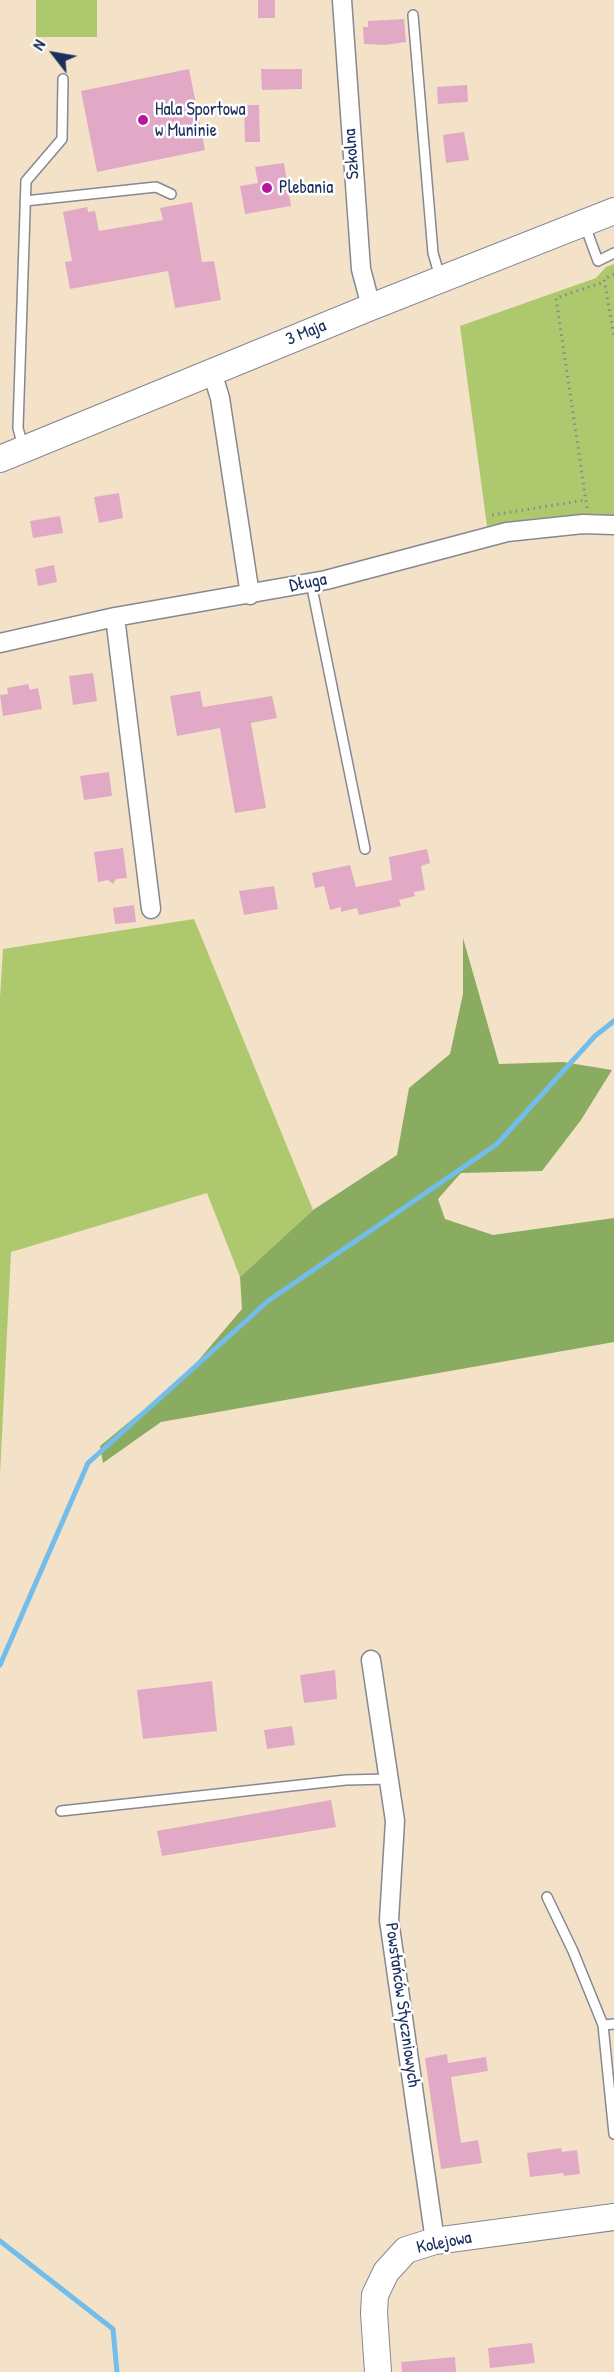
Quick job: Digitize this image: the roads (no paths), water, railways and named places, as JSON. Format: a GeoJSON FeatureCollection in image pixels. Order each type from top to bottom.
{"type":"FeatureCollection","features":[{"type":"Feature","properties":{"kind":"street","name":"Szkolna"},"geometry":{"type":"LineString","coordinates":[[342,0],[361,269],[371,307]]}},
{"type":"Feature","properties":{"kind":"street","name":"3 Maja"},"geometry":{"type":"LineString","coordinates":[[0,459],[371,307],[614,211]]}},
{"type":"Feature","properties":{"kind":"street"},"geometry":{"type":"LineString","coordinates":[[212,372],[220,398],[250,595]]}},
{"type":"Feature","properties":{"kind":"street","name":"Długa"},"geometry":{"type":"LineString","coordinates":[[0,643],[114,617],[311,583],[507,532],[590,524],[614,525]]}},
{"type":"Feature","properties":{"kind":"street"},"geometry":{"type":"LineString","coordinates":[[114,617],[151,909]]}},
{"type":"Feature","properties":{"kind":"street","name":"Powstańców Styczniowych"},"geometry":{"type":"LineString","coordinates":[[372,1660],[395,1821],[389,1920],[435,2241]]}},
{"type":"Feature","properties":{"kind":"street","name":"Kolejowa"},"geometry":{"type":"LineString","coordinates":[[378,2372],[374,2324],[375,2295],[386,2272],[406,2250],[435,2241],[614,2217]]}},
{"type":"Feature","properties":{"kind":"lane"},"geometry":{"type":"LineString","coordinates":[[413,15],[433,253],[441,279]]}},
{"type":"Feature","properties":{"kind":"lane"},"geometry":{"type":"LineString","coordinates":[[24,449],[18,428],[26,181],[45,156],[62,139],[63,80]]}},
{"type":"Feature","properties":{"kind":"lane"},"geometry":{"type":"LineString","coordinates":[[25,201],[156,187],[171,194]]}},
{"type":"Feature","properties":{"kind":"lane"},"geometry":{"type":"LineString","coordinates":[[584,223],[598,261],[614,253]]}},
{"type":"Feature","properties":{"kind":"lane"},"geometry":{"type":"LineString","coordinates":[[311,583],[365,849]]}},
{"type":"Feature","properties":{"kind":"lane"},"geometry":{"type":"LineString","coordinates":[[61,1811],[346,1780],[389,1779]]}},
{"type":"Feature","properties":{"kind":"lane"},"geometry":{"type":"LineString","coordinates":[[548,1897],[603,2025],[614,2134]]}},
{"type":"Feature","properties":{"kind":"lane"},"geometry":{"type":"LineString","coordinates":[[603,2025],[614,2024]]}},
{"type":"Feature","properties":{"kind":"waterway"},"geometry":{"type":"LineString","coordinates":[[0,1665],[88,1463],[268,1301],[497,1144],[595,1036],[614,1021]]}},
{"type":"Feature","properties":{"kind":"waterway"},"geometry":{"type":"LineString","coordinates":[[0,2241],[113,2329],[117,2372]]}},
{"type":"Feature","properties":{"kind":"place","name":"Hala Sportowa w Muninie"},"geometry":{"type":"Point","coordinates":[143,120]}},
{"type":"Feature","properties":{"kind":"place","name":"Plebania"},"geometry":{"type":"Point","coordinates":[267,188]}}]}
